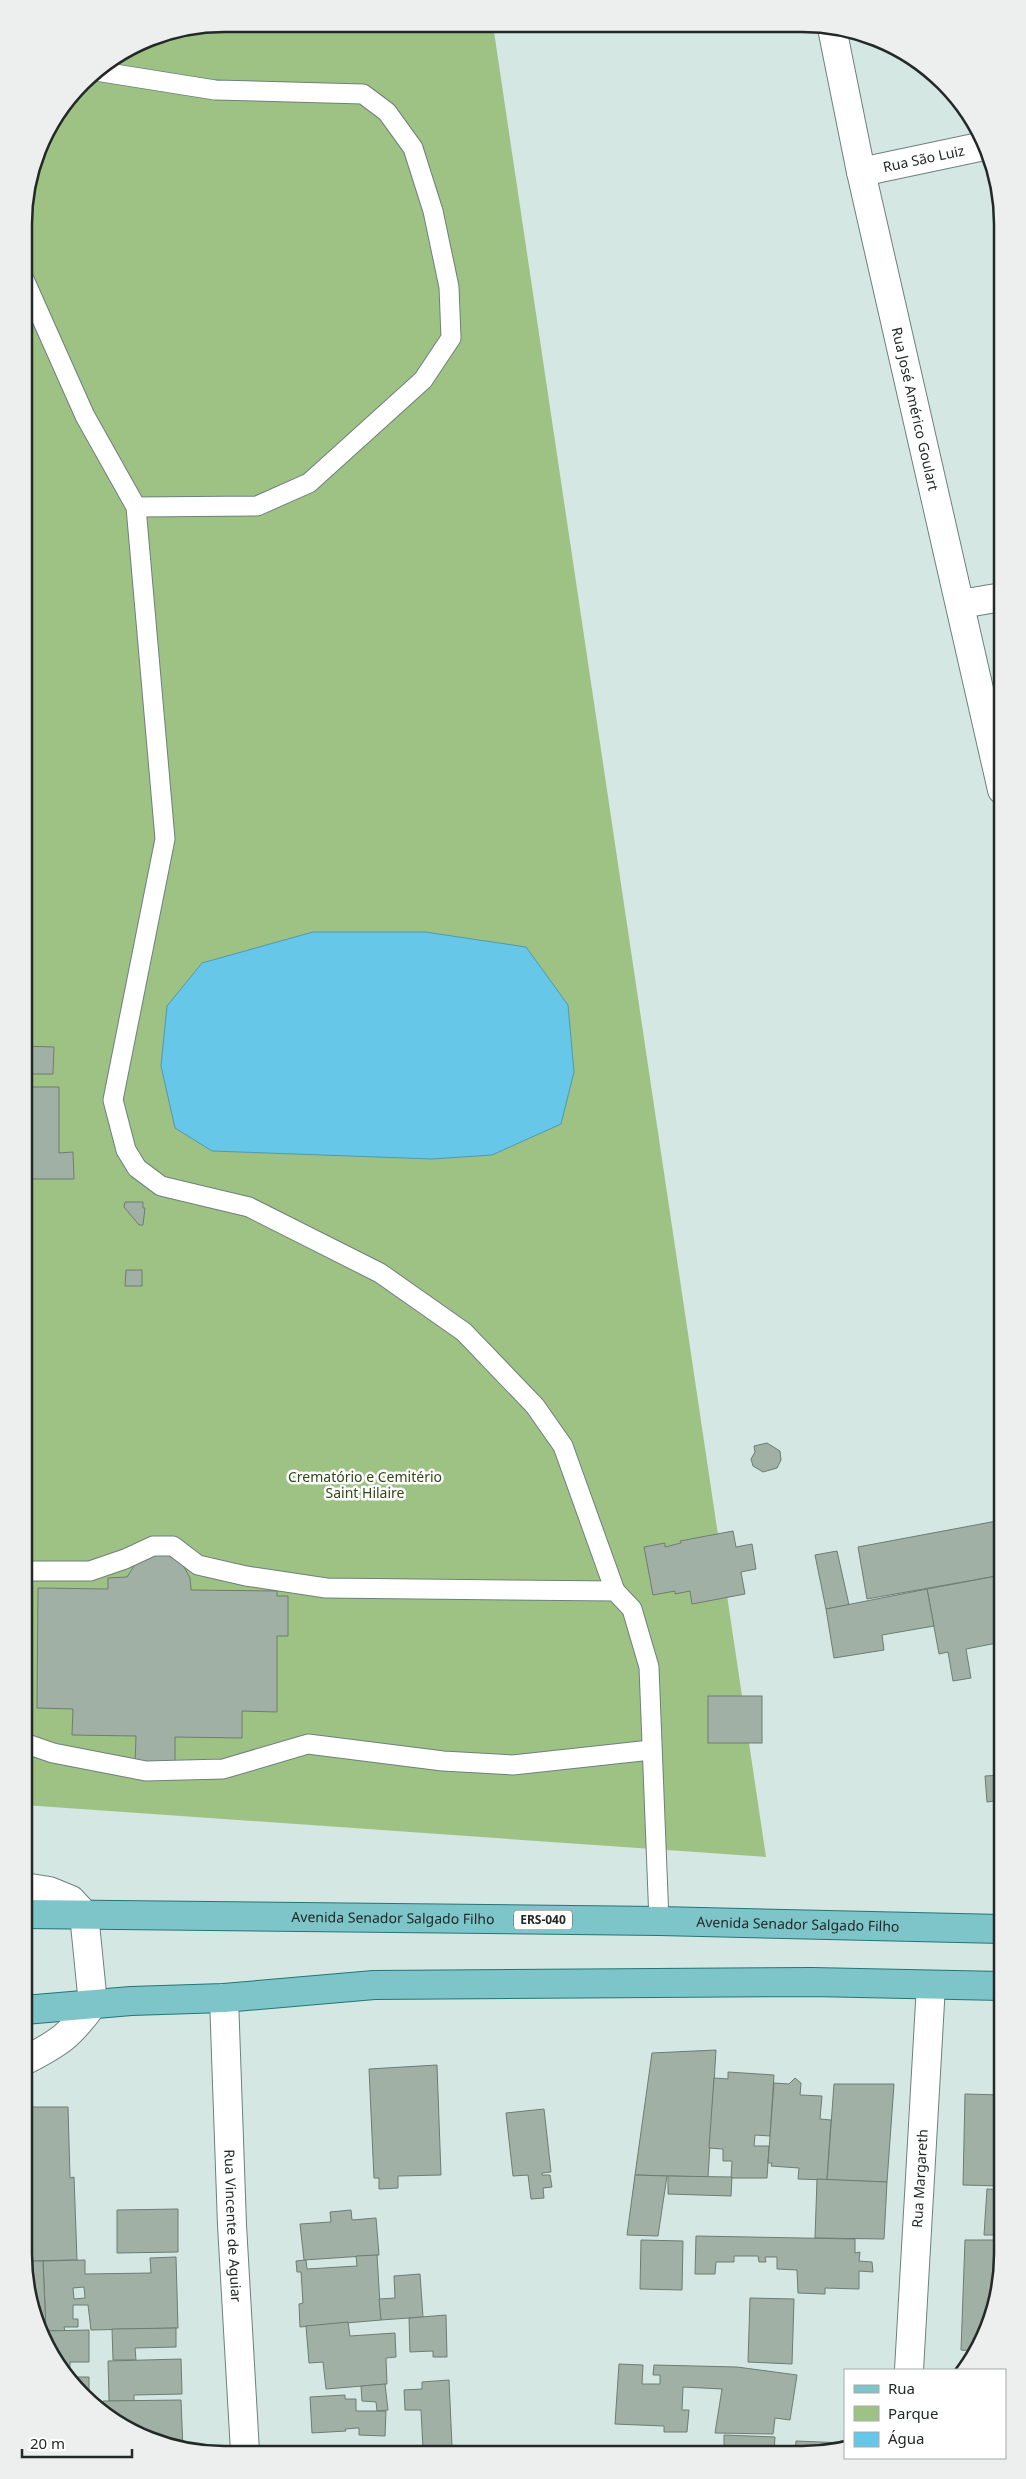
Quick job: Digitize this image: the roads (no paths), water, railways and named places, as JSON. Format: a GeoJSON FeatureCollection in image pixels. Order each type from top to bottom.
{"type":"FeatureCollection","features":[{"type":"Feature","properties":{"kind":"main road","name":"Avenida Senador Salgado Filho"},"geometry":{"type":"LineString","coordinates":[[32,1914],[659,1921],[994,1929]]}},
{"type":"Feature","properties":{"kind":"main road"},"geometry":{"type":"LineString","coordinates":[[32,2009],[93,2004],[224,1998],[374,1985],[812,1982],[994,1986]]}},
{"type":"Feature","properties":{"kind":"street","name":"Rua José Américo Goulart"},"geometry":{"type":"LineString","coordinates":[[833,35],[861,172],[994,754]]}},
{"type":"Feature","properties":{"kind":"street","name":"Rua São Luiz"},"geometry":{"type":"LineString","coordinates":[[861,172],[977,147]]}},
{"type":"Feature","properties":{"kind":"street"},"geometry":{"type":"LineString","coordinates":[[961,604],[994,598]]}},
{"type":"Feature","properties":{"kind":"street"},"geometry":{"type":"LineString","coordinates":[[32,1888],[49,1891],[71,1900],[84,1914],[93,2004],[77,2026],[58,2043],[32,2057]]}},
{"type":"Feature","properties":{"kind":"street","name":"Rua Margareth"},"geometry":{"type":"LineString","coordinates":[[909,2369],[930,1985]]}},
{"type":"Feature","properties":{"kind":"street","name":"Rua Vincente de Aguiar"},"geometry":{"type":"LineString","coordinates":[[224,1998],[232,2225],[245,2446]]}},
{"type":"Feature","properties":{"kind":"lane"},"geometry":{"type":"LineString","coordinates":[[107,73],[215,90],[363,94],[387,112],[413,148],[433,211],[449,287],[451,338],[423,380],[309,483],[258,506],[136,507]]}},
{"type":"Feature","properties":{"kind":"lane"},"geometry":{"type":"LineString","coordinates":[[32,297],[85,416],[136,507],[165,839],[113,1100],[126,1150],[137,1168],[161,1186],[249,1207],[380,1273],[464,1332],[535,1406],[562,1446],[615,1591],[632,1609],[649,1667],[659,1921]]}},
{"type":"Feature","properties":{"kind":"lane"},"geometry":{"type":"LineString","coordinates":[[32,1571],[90,1571],[125,1559],[153,1546],[173,1546],[198,1564],[246,1576],[326,1588],[615,1591]]}},
{"type":"Feature","properties":{"kind":"lane"},"geometry":{"type":"LineString","coordinates":[[32,1746],[53,1753],[146,1771],[223,1769],[308,1744],[443,1761],[513,1766],[651,1750]]}},
{"type":"Feature","properties":{"kind":"water"},"geometry":{"type":"Polygon","coordinates":[[[313,932],[425,932],[526,947],[568,1005],[574,1072],[561,1124],[492,1155],[432,1159],[212,1151],[175,1128],[161,1066],[167,1006],[202,963],[313,932]]]}},
{"type":"Feature","properties":{"kind":"park label","name":"Crematório e Cemitério Saint Hilaire"},"geometry":{"type":"Point","coordinates":[365,1485]}}]}
